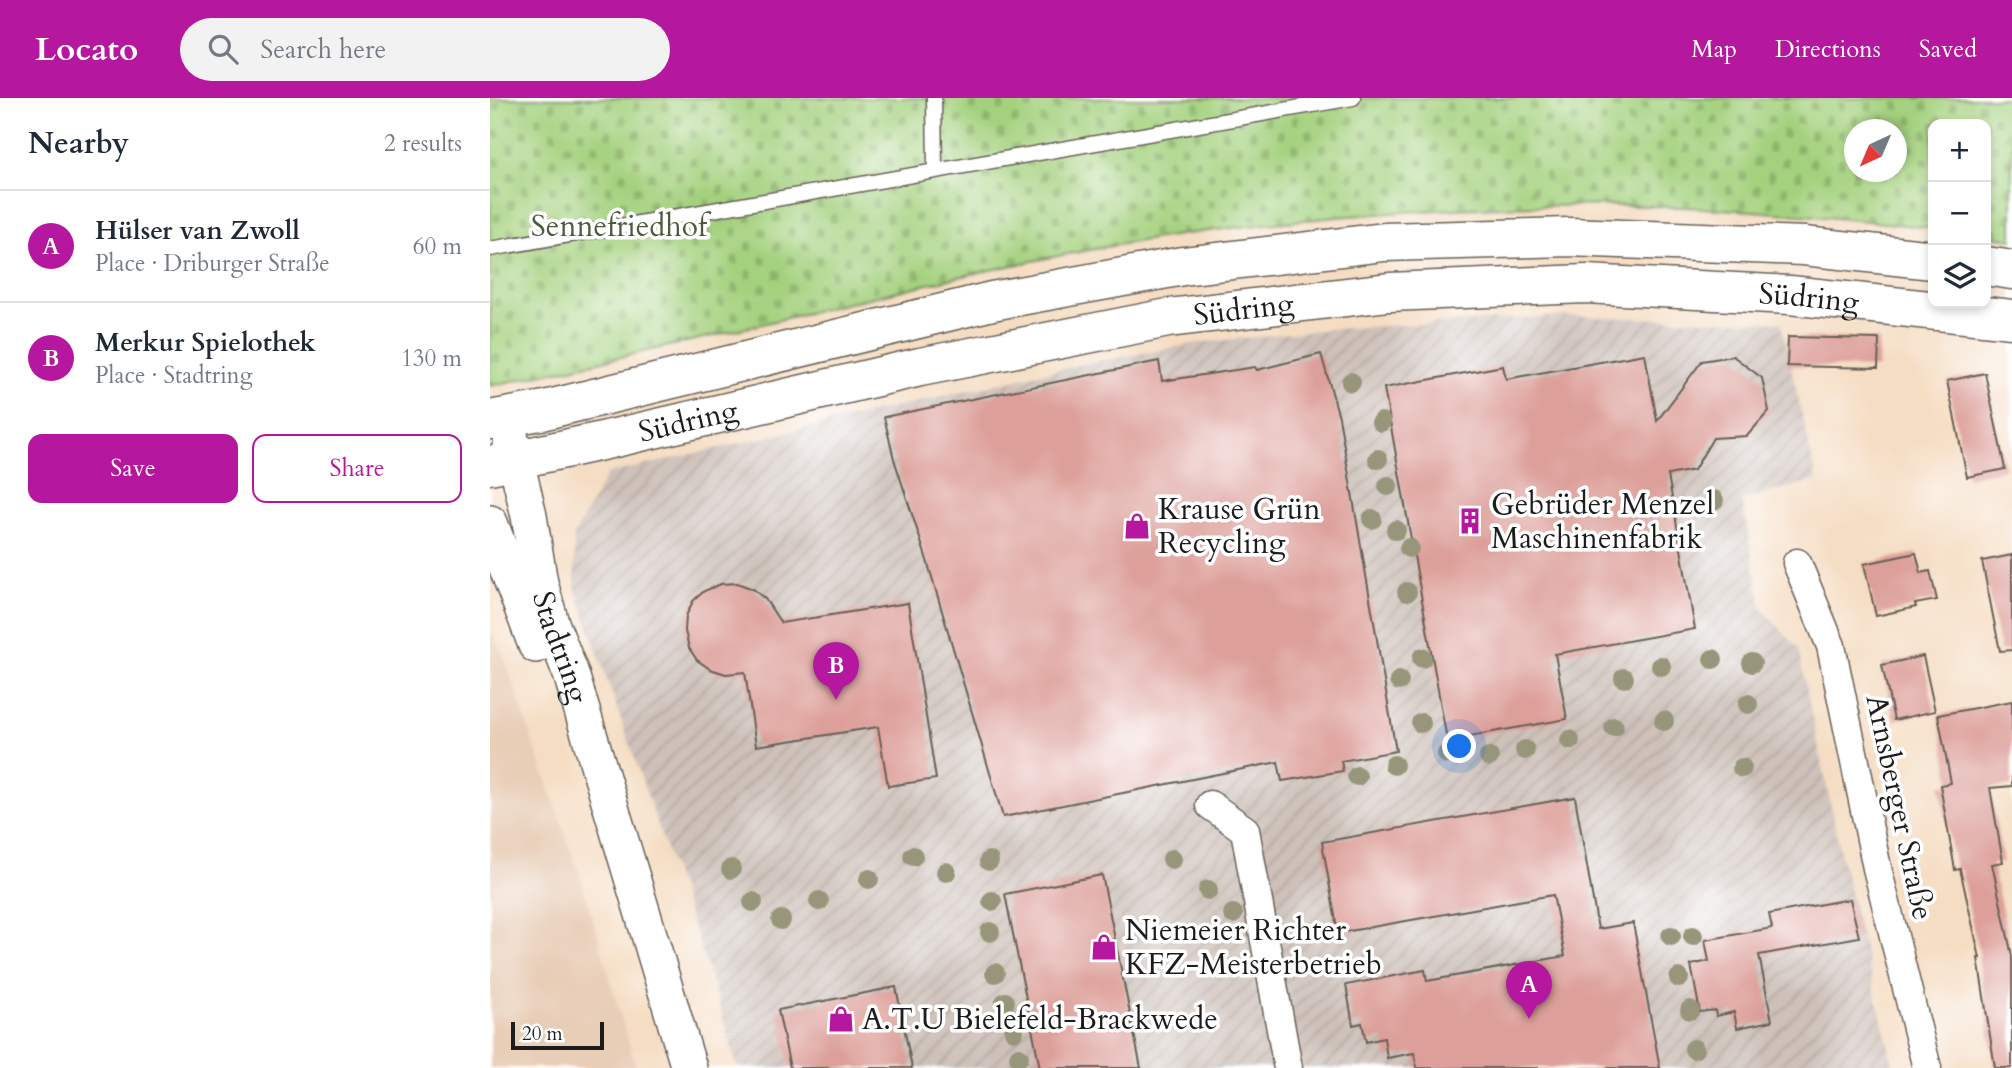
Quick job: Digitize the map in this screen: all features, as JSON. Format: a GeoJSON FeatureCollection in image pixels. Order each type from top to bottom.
{"type":"FeatureCollection","features":[{"type":"Feature","properties":{"kind":"main road","name":"Südring"},"geometry":{"type":"LineString","coordinates":[[498,419],[992,301],[1182,266],[1384,242],[1597,238],[1804,246],[1928,259]]}},
{"type":"Feature","properties":{"kind":"main road"},"geometry":{"type":"LineString","coordinates":[[1991,267],[2012,270]]}},
{"type":"Feature","properties":{"kind":"main road","name":"Südring"},"geometry":{"type":"LineString","coordinates":[[503,463],[920,366],[1168,318],[1389,292],[1586,284],[1790,295],[2012,319]]}},
{"type":"Feature","properties":{"kind":"street","name":"Stadtring"},"geometry":{"type":"LineString","coordinates":[[498,419],[503,463],[529,516],[540,583],[551,623],[571,674],[689,1068]]}},
{"type":"Feature","properties":{"kind":"street","name":"Stadtring"},"geometry":{"type":"LineString","coordinates":[[490,523],[532,635],[630,872]]}},
{"type":"Feature","properties":{"kind":"street","name":"Arnsberger Straße"},"geometry":{"type":"LineString","coordinates":[[1797,563],[1831,646],[1877,868],[1927,1068]]}},
{"type":"Feature","properties":{"kind":"street"},"geometry":{"type":"LineString","coordinates":[[490,578],[532,635]]}},
{"type":"Feature","properties":{"kind":"street"},"geometry":{"type":"LineString","coordinates":[[1210,805],[1245,830],[1288,1068]]}},
{"type":"Feature","properties":{"kind":"lane"},"geometry":{"type":"LineString","coordinates":[[934,98],[935,170]]}},
{"type":"Feature","properties":{"kind":"lane"},"geometry":{"type":"LineString","coordinates":[[490,249],[1353,98]]}},
{"type":"Feature","properties":{"kind":"shaded area"},"geometry":{"type":"Polygon","coordinates":[[[1566,316],[1781,322],[1817,480],[1742,500],[1762,609],[1798,648],[1842,860],[1894,1068],[738,1068],[709,973],[575,587],[574,535],[607,474],[1078,365],[1198,343],[1329,329],[1566,316]]]}},
{"type":"Feature","properties":{"kind":"shaded area"},"geometry":{"type":"Polygon","coordinates":[[[490,629],[503,655],[583,885],[636,1068],[490,1068],[490,629]]]}},
{"type":"Feature","properties":{"kind":"green space","name":"Sennefriedhof"},"geometry":{"type":"Polygon","coordinates":[[[490,98],[2012,98],[2012,239],[1991,236],[1991,119],[1928,119],[1928,227],[1755,211],[1590,205],[1474,208],[1301,220],[1186,234],[1072,253],[490,386],[490,98]]]}},
{"type":"Feature","properties":{"kind":"building"},"geometry":{"type":"Polygon","coordinates":[[[1788,337],[1879,339],[1878,368],[1787,366],[1788,337]]]}},
{"type":"Feature","properties":{"kind":"building","name":"Krause Grün Recycling"},"geometry":{"type":"Polygon","coordinates":[[[1321,354],[1339,417],[1396,751],[1341,761],[1343,771],[1282,781],[1278,762],[1003,817],[894,459],[884,417],[1159,361],[1162,381],[1255,367],[1257,370],[1321,354]]]}},
{"type":"Feature","properties":{"kind":"building"},"geometry":{"type":"Polygon","coordinates":[[[1645,354],[1657,421],[1702,361],[1733,356],[1762,378],[1769,411],[1747,436],[1713,438],[1694,470],[1668,475],[1695,629],[1555,654],[1567,719],[1447,740],[1384,388],[1503,366],[1506,379],[1645,354]]]}},
{"type":"Feature","properties":{"kind":"building"},"geometry":{"type":"Polygon","coordinates":[[[1985,373],[2005,469],[1967,477],[1947,381],[1985,373]]]}},
{"type":"Feature","properties":{"kind":"building"},"geometry":{"type":"Polygon","coordinates":[[[1916,553],[1921,573],[1930,571],[1937,600],[1876,616],[1864,564],[1916,553]]]}},
{"type":"Feature","properties":{"kind":"building"},"geometry":{"type":"Polygon","coordinates":[[[2012,555],[2012,650],[2000,651],[1982,561],[2012,555]]]}},
{"type":"Feature","properties":{"kind":"building"},"geometry":{"type":"Polygon","coordinates":[[[737,583],[753,589],[765,599],[781,623],[908,603],[936,779],[888,786],[878,727],[756,746],[745,672],[726,674],[710,669],[697,660],[689,648],[685,631],[686,616],[693,601],[704,591],[721,584],[737,583]]]}},
{"type":"Feature","properties":{"kind":"building"},"geometry":{"type":"Polygon","coordinates":[[[1923,656],[1935,711],[1894,720],[1882,665],[1923,656]]]}},
{"type":"Feature","properties":{"kind":"building"},"geometry":{"type":"Polygon","coordinates":[[[2012,701],[2012,786],[1990,788],[2003,862],[1992,864],[2012,956],[2012,1068],[1995,1068],[1980,958],[1960,869],[1955,870],[1940,785],[1951,783],[1938,715],[2012,701]]]}},
{"type":"Feature","properties":{"kind":"building"},"geometry":{"type":"Polygon","coordinates":[[[1575,797],[1598,929],[1633,923],[1660,1068],[1417,1068],[1414,1053],[1387,1058],[1384,1038],[1366,1042],[1362,1023],[1353,1025],[1346,985],[1425,970],[1427,981],[1565,956],[1553,895],[1338,933],[1322,842],[1575,797]]]}},
{"type":"Feature","properties":{"kind":"building"},"geometry":{"type":"Polygon","coordinates":[[[1102,875],[1141,1068],[1040,1068],[1005,894],[1102,875]]]}},
{"type":"Feature","properties":{"kind":"building"},"geometry":{"type":"Polygon","coordinates":[[[1850,899],[1859,937],[1759,955],[1772,1021],[1737,1028],[1734,1012],[1716,1016],[1715,1010],[1700,1012],[1691,965],[1709,961],[1705,940],[1772,928],[1769,914],[1850,899]]]}},
{"type":"Feature","properties":{"kind":"building","name":"A.T.U Bielefeld-Brackwede"},"geometry":{"type":"Polygon","coordinates":[[[896,987],[912,1068],[790,1068],[778,1010],[896,987]]]}},
{"type":"Feature","properties":{"kind":"place","name":"Gebrüder Menzel Maschinenfabrik"},"geometry":{"type":"Point","coordinates":[1470,521]}},
{"type":"Feature","properties":{"kind":"place","name":"Krause Grün Recycling"},"geometry":{"type":"Point","coordinates":[1137,526]}},
{"type":"Feature","properties":{"kind":"place","name":"Merkur Spielothek"},"geometry":{"type":"Point","coordinates":[836,700]}},
{"type":"Feature","properties":{"kind":"place","name":"Niemeier Richter KFZ-Meisterbetrieb"},"geometry":{"type":"Point","coordinates":[1104,947]}},
{"type":"Feature","properties":{"kind":"place","name":"A.T.U Bielefeld-Brackwede"},"geometry":{"type":"Point","coordinates":[841,1019]}},
{"type":"Feature","properties":{"kind":"place","name":"Hülser van Zwoll"},"geometry":{"type":"Point","coordinates":[1529,1019]}}]}
